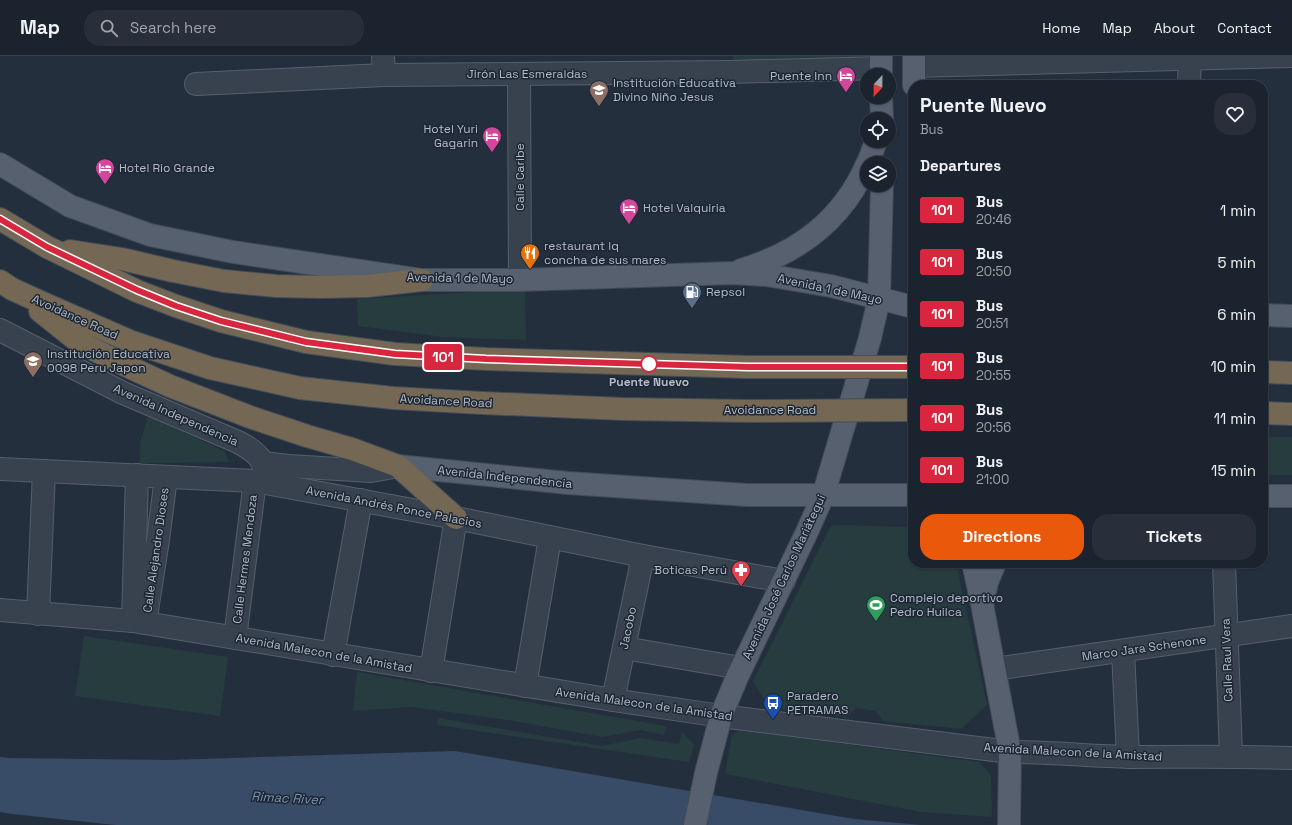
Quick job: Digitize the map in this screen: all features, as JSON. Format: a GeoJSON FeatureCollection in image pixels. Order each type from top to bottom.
{"type":"FeatureCollection","features":[{"type":"Feature","properties":{"kind":"highway"},"geometry":{"type":"LineString","coordinates":[[0,219],[47,247],[137,290],[176,306],[221,321],[306,342],[395,354],[486,359],[748,367],[908,367]]}},
{"type":"Feature","properties":{"kind":"highway"},"geometry":{"type":"LineString","coordinates":[[47,247],[122,259],[172,271],[224,280],[276,286],[367,286],[422,280]]}},
{"type":"Feature","properties":{"kind":"highway"},"geometry":{"type":"LineString","coordinates":[[6,285],[80,343],[136,370],[250,417],[352,449],[398,466],[456,518]]}},
{"type":"Feature","properties":{"kind":"highway","name":"Avoidance Road"},"geometry":{"type":"LineString","coordinates":[[6,285],[132,342],[210,368],[300,388],[393,398],[623,409],[749,411],[908,410]]}},
{"type":"Feature","properties":{"kind":"highway"},"geometry":{"type":"LineString","coordinates":[[1268,372],[1292,373]]}},
{"type":"Feature","properties":{"kind":"highway"},"geometry":{"type":"LineString","coordinates":[[1268,413],[1292,414]]}},
{"type":"Feature","properties":{"kind":"main road","name":"Avenida 1 de Mayo"},"geometry":{"type":"LineString","coordinates":[[0,164],[70,206],[150,235],[232,252],[422,280],[520,280],[733,273],[799,280],[831,286],[908,306]]}},
{"type":"Feature","properties":{"kind":"main road"},"geometry":{"type":"LineString","coordinates":[[733,273],[776,258],[796,247],[813,235],[828,222],[842,206],[854,190],[860,178]]}},
{"type":"Feature","properties":{"kind":"main road","name":"Avenida José Carlos Mariátegui"},"geometry":{"type":"LineString","coordinates":[[695,825],[706,772],[721,716],[741,668],[784,581],[823,496],[870,338],[879,299],[882,192]]}},
{"type":"Feature","properties":{"kind":"main road"},"geometry":{"type":"LineString","coordinates":[[1268,315],[1292,316]]}},
{"type":"Feature","properties":{"kind":"main road","name":"Avenida Independencia"},"geometry":{"type":"LineString","coordinates":[[398,466],[568,483],[746,495],[823,496]]}},
{"type":"Feature","properties":{"kind":"main road"},"geometry":{"type":"LineString","coordinates":[[823,496],[908,495]]}},
{"type":"Feature","properties":{"kind":"main road"},"geometry":{"type":"LineString","coordinates":[[1268,496],[1292,496]]}},
{"type":"Feature","properties":{"kind":"main road"},"geometry":{"type":"LineString","coordinates":[[974,568],[1010,752],[1010,819]]}},
{"type":"Feature","properties":{"kind":"main road"},"geometry":{"type":"LineString","coordinates":[[982,604],[987,582],[993,568]]}},
{"type":"Feature","properties":{"kind":"street"},"geometry":{"type":"LineString","coordinates":[[914,69],[1059,59],[1292,56]]}},
{"type":"Feature","properties":{"kind":"street"},"geometry":{"type":"LineString","coordinates":[[1189,80],[1190,57]]}},
{"type":"Feature","properties":{"kind":"street","name":"Jirón Las Esmeraldas"},"geometry":{"type":"LineString","coordinates":[[196,84],[384,65],[519,74],[730,64],[881,66]]}},
{"type":"Feature","properties":{"kind":"street","name":"Calle Caribe"},"geometry":{"type":"LineString","coordinates":[[519,74],[520,280]]}},
{"type":"Feature","properties":{"kind":"street","name":"Avenida Independencia"},"geometry":{"type":"LineString","coordinates":[[0,330],[123,393],[238,442],[252,450],[262,476],[288,466],[371,471],[398,466]]}},
{"type":"Feature","properties":{"kind":"street","name":"Avenida Andrés Ponce Palacios"},"geometry":{"type":"LineString","coordinates":[[0,469],[166,477],[262,476],[361,500],[643,556],[784,581]]}},
{"type":"Feature","properties":{"kind":"street"},"geometry":{"type":"LineString","coordinates":[[38,614],[44,471]]}},
{"type":"Feature","properties":{"kind":"street","name":"Calle Alejandro Dioses"},"geometry":{"type":"LineString","coordinates":[[137,475],[139,622]]}},
{"type":"Feature","properties":{"kind":"street","name":"Calle Hermes Mendoza"},"geometry":{"type":"LineString","coordinates":[[235,638],[262,476]]}},
{"type":"Feature","properties":{"kind":"street","name":"Calle Alejandro Dioses"},"geometry":{"type":"LineString","coordinates":[[139,622],[158,540],[166,477]]}},
{"type":"Feature","properties":{"kind":"street"},"geometry":{"type":"LineString","coordinates":[[334,655],[361,500]]}},
{"type":"Feature","properties":{"kind":"street"},"geometry":{"type":"LineString","coordinates":[[431,671],[456,518]]}},
{"type":"Feature","properties":{"kind":"street"},"geometry":{"type":"LineString","coordinates":[[525,686],[550,538]]}},
{"type":"Feature","properties":{"kind":"street","name":"Jacobo"},"geometry":{"type":"LineString","coordinates":[[613,700],[643,556]]}},
{"type":"Feature","properties":{"kind":"street","name":"Calle Raul Vera"},"geometry":{"type":"LineString","coordinates":[[1224,568],[1231,756]]}},
{"type":"Feature","properties":{"kind":"street","name":"Avenida Malecon de la Amistad"},"geometry":{"type":"LineString","coordinates":[[0,610],[139,622],[613,700],[721,716],[1010,752],[1042,752],[1128,757],[1231,756],[1292,758]]}},
{"type":"Feature","properties":{"kind":"street","name":"Marco Jara Schenone"},"geometry":{"type":"LineString","coordinates":[[995,669],[1292,626]]}},
{"type":"Feature","properties":{"kind":"street"},"geometry":{"type":"LineString","coordinates":[[624,648],[741,668]]}},
{"type":"Feature","properties":{"kind":"street"},"geometry":{"type":"LineString","coordinates":[[1123,651],[1128,757]]}},
{"type":"Feature","properties":{"kind":"green space"},"geometry":{"type":"Polygon","coordinates":[[[733,56],[860,56],[860,61],[733,65],[733,56]]]}},
{"type":"Feature","properties":{"kind":"green space"},"geometry":{"type":"Polygon","coordinates":[[[525,289],[526,340],[444,337],[358,326],[357,299],[525,289]]]}},
{"type":"Feature","properties":{"kind":"green space"},"geometry":{"type":"Polygon","coordinates":[[[148,416],[224,451],[229,462],[140,463],[140,443],[148,416]]]}},
{"type":"Feature","properties":{"kind":"green space"},"geometry":{"type":"Polygon","coordinates":[[[1268,437],[1292,437],[1292,475],[1268,475],[1268,437]]]}},
{"type":"Feature","properties":{"kind":"green space","name":"Complejo deportivo Pedro Huilca"},"geometry":{"type":"Polygon","coordinates":[[[831,525],[908,527],[908,568],[957,568],[987,705],[961,729],[883,721],[876,711],[857,708],[845,717],[769,708],[753,681],[831,525]]]}},
{"type":"Feature","properties":{"kind":"green space"},"geometry":{"type":"Polygon","coordinates":[[[84,636],[228,657],[220,716],[75,696],[84,636]]]}},
{"type":"Feature","properties":{"kind":"green space"},"geometry":{"type":"Polygon","coordinates":[[[357,672],[666,726],[664,735],[641,730],[602,737],[508,720],[412,707],[353,711],[357,672]]]}},
{"type":"Feature","properties":{"kind":"green space"},"geometry":{"type":"Polygon","coordinates":[[[438,718],[602,746],[641,738],[679,744],[682,732],[694,745],[689,762],[437,725],[438,718]]]}},
{"type":"Feature","properties":{"kind":"green space"},"geometry":{"type":"Polygon","coordinates":[[[740,730],[979,762],[991,775],[992,817],[921,812],[725,774],[732,735],[740,730]]]}},
{"type":"Feature","properties":{"kind":"water","name":"Rimac River"},"geometry":{"type":"Polygon","coordinates":[[[455,751],[854,819],[921,825],[116,825],[0,812],[0,757],[169,760],[455,751]]]}},
{"type":"Feature","properties":{"kind":"bus line","name":"101"},"geometry":{"type":"LineString","coordinates":[[0,219],[47,247],[137,290],[176,306],[221,321],[306,342],[395,354],[486,359],[748,367],[908,367]]}},
{"type":"Feature","properties":{"kind":"place","name":"Puente Inn"},"geometry":{"type":"Point","coordinates":[846,93]}},
{"type":"Feature","properties":{"kind":"place","name":"Institución Educativa Divino Niño Jesus"},"geometry":{"type":"Point","coordinates":[599,107]}},
{"type":"Feature","properties":{"kind":"place","name":"Hotel Yuri Gagarin"},"geometry":{"type":"Point","coordinates":[492,153]}},
{"type":"Feature","properties":{"kind":"place","name":"Hotel Rio Grande"},"geometry":{"type":"Point","coordinates":[105,185]}},
{"type":"Feature","properties":{"kind":"place","name":"Hotel Valquiria"},"geometry":{"type":"Point","coordinates":[629,225]}},
{"type":"Feature","properties":{"kind":"place","name":"restaurant lq concha de sus mares"},"geometry":{"type":"Point","coordinates":[530,270]}},
{"type":"Feature","properties":{"kind":"place","name":"Repsol"},"geometry":{"type":"Point","coordinates":[692,309]}},
{"type":"Feature","properties":{"kind":"place","name":"Puente Nuevo"},"geometry":{"type":"Point","coordinates":[649,364]}},
{"type":"Feature","properties":{"kind":"place","name":"Institución Educativa 0098 Peru Japon"},"geometry":{"type":"Point","coordinates":[33,378]}},
{"type":"Feature","properties":{"kind":"place","name":"Boticas Perú"},"geometry":{"type":"Point","coordinates":[741,587]}},
{"type":"Feature","properties":{"kind":"place","name":"Complejo deportivo Pedro Huilca"},"geometry":{"type":"Point","coordinates":[876,622]}},
{"type":"Feature","properties":{"kind":"place","name":"Paradero PETRAMAS"},"geometry":{"type":"Point","coordinates":[773,720]}}]}
